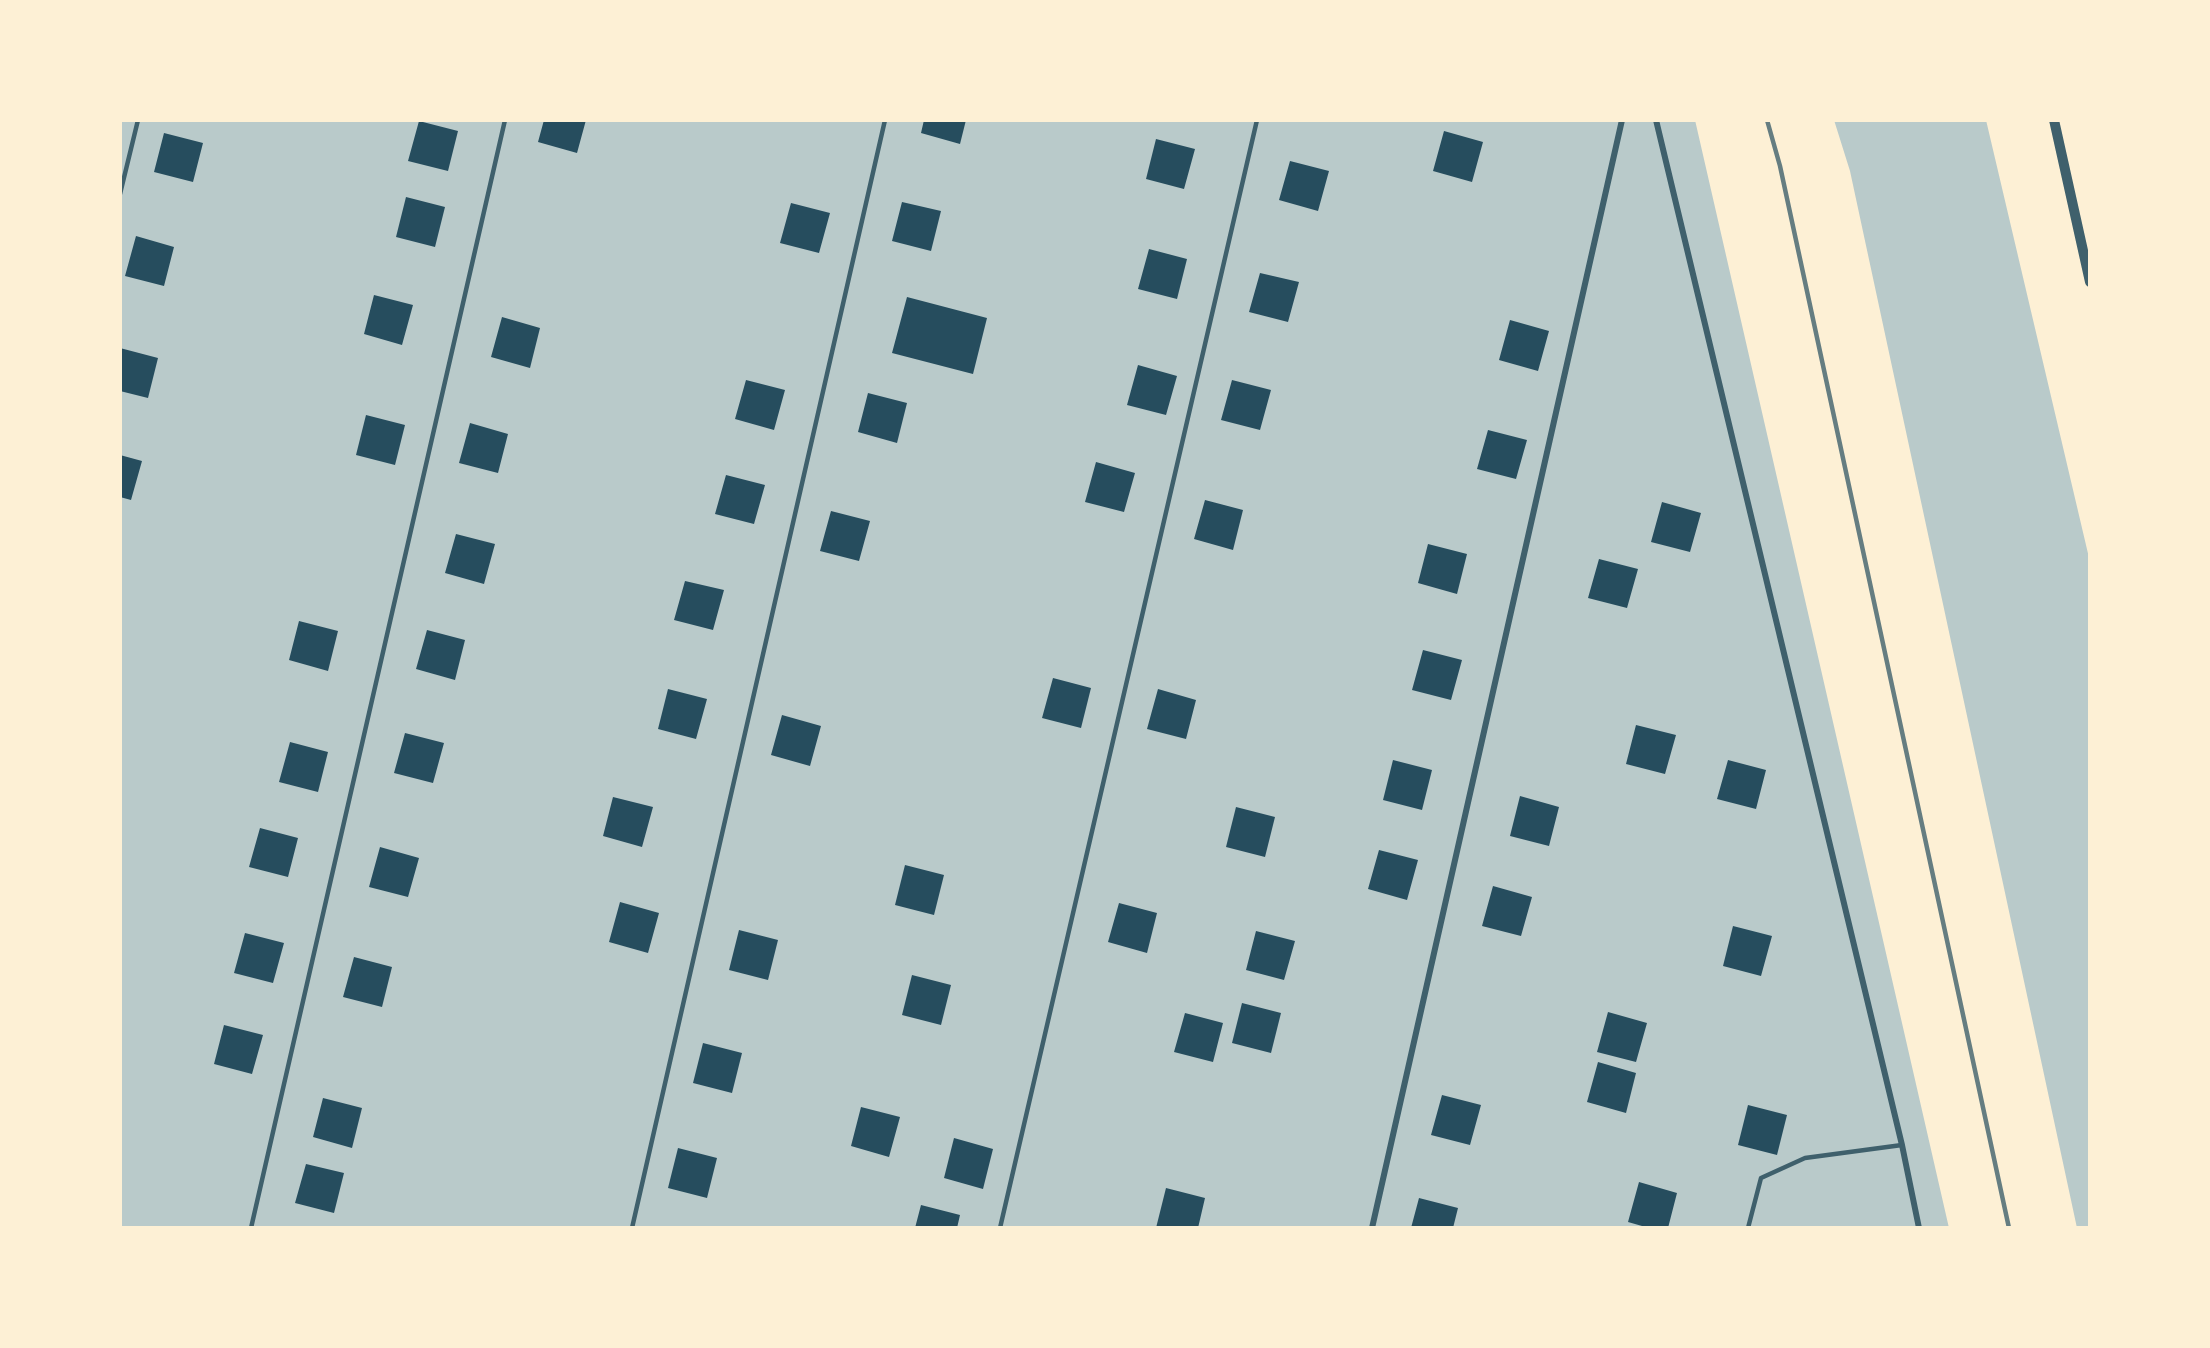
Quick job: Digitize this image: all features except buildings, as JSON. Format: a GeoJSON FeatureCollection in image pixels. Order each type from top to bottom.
{"type":"FeatureCollection","features":[{"type":"Feature","properties":{"kind":"street"},"geometry":{"type":"LineString","coordinates":[[1372,1228],[1622,120]]}},
{"type":"Feature","properties":{"kind":"street"},"geometry":{"type":"LineString","coordinates":[[1656,120],[1902,1145],[1919,1228]]}},
{"type":"Feature","properties":{"kind":"street"},"geometry":{"type":"LineString","coordinates":[[2054,120],[2088,261],[2090,282]]}},
{"type":"Feature","properties":{"kind":"lane"},"geometry":{"type":"LineString","coordinates":[[120,194],[138,120]]}},
{"type":"Feature","properties":{"kind":"lane"},"geometry":{"type":"LineString","coordinates":[[250,1228],[505,120]]}},
{"type":"Feature","properties":{"kind":"lane"},"geometry":{"type":"LineString","coordinates":[[632,1228],[885,120]]}},
{"type":"Feature","properties":{"kind":"lane"},"geometry":{"type":"LineString","coordinates":[[1000,1228],[1257,120]]}},
{"type":"Feature","properties":{"kind":"lane"},"geometry":{"type":"LineString","coordinates":[[1748,1228],[1761,1178],[1804,1158],[1902,1145]]}},
{"type":"Feature","properties":{"kind":"shaded area"},"geometry":{"type":"Polygon","coordinates":[[[120,120],[1695,120],[1949,1228],[120,1228],[120,120]]]}},
{"type":"Feature","properties":{"kind":"shaded area"},"geometry":{"type":"Polygon","coordinates":[[[1834,120],[1986,120],[2090,562],[2090,1228],[2077,1228],[1850,171],[1834,120]]]}},
{"type":"Feature","properties":{"kind":"railway"},"geometry":{"type":"LineString","coordinates":[[1767,120],[1780,166],[2009,1228]]}}]}
